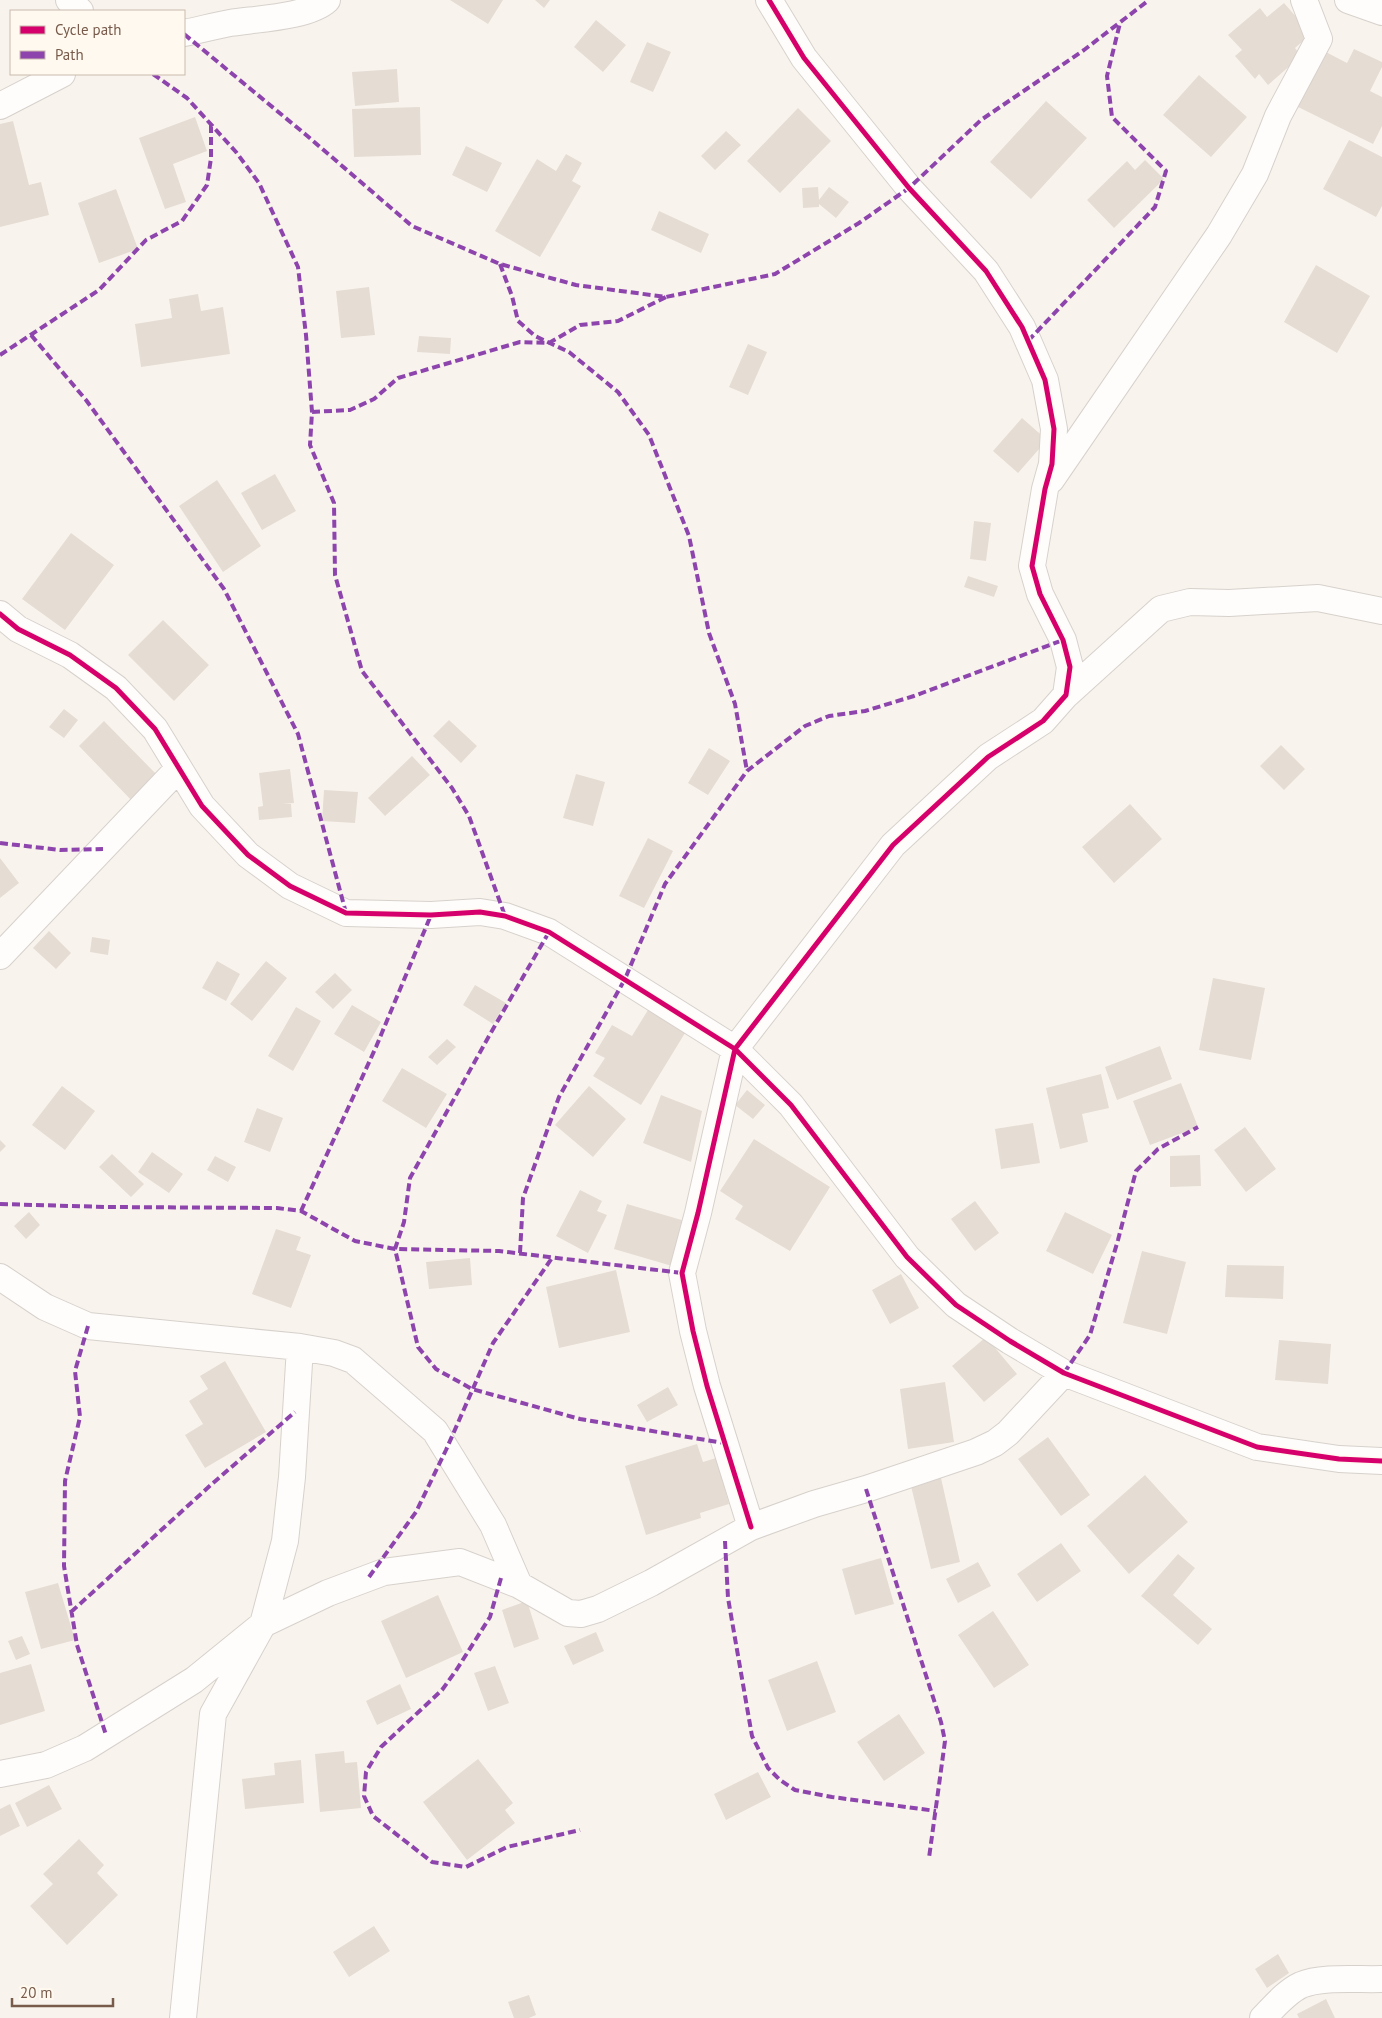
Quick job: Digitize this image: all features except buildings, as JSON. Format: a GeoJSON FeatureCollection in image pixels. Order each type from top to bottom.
{"type":"FeatureCollection","features":[{"type":"Feature","properties":{"kind":"street"},"geometry":{"type":"LineString","coordinates":[[69,0],[79,10]]}},
{"type":"Feature","properties":{"kind":"street"},"geometry":{"type":"LineString","coordinates":[[185,33],[230,23],[293,14],[323,4],[327,0]]}},
{"type":"Feature","properties":{"kind":"street"},"geometry":{"type":"LineString","coordinates":[[769,0],[804,58],[909,188],[986,271],[1022,327],[1045,380],[1054,429],[1052,464],[1045,489],[1032,566],[1040,594],[1063,640],[1070,667],[1066,694]]}},
{"type":"Feature","properties":{"kind":"street"},"geometry":{"type":"LineString","coordinates":[[1045,489],[1220,235],[1255,174],[1278,116],[1319,39],[1304,0]]}},
{"type":"Feature","properties":{"kind":"street"},"geometry":{"type":"LineString","coordinates":[[1348,0],[1382,12]]}},
{"type":"Feature","properties":{"kind":"street"},"geometry":{"type":"LineString","coordinates":[[0,106],[60,75]]}},
{"type":"Feature","properties":{"kind":"street"},"geometry":{"type":"LineString","coordinates":[[751,1527],[707,1386],[693,1331],[682,1273],[698,1213],[735,1049],[893,845],[988,758],[1043,721],[1066,694],[1161,609],[1190,602],[1230,603],[1318,598],[1382,611]]}},
{"type":"Feature","properties":{"kind":"street"},"geometry":{"type":"LineString","coordinates":[[6,628],[70,654],[116,688],[155,729],[202,806],[248,855],[290,886],[346,913],[432,915],[480,912],[506,916],[558,937],[735,1049],[791,1105],[908,1257],[956,1305],[1010,1341],[1064,1373],[1257,1447],[1339,1459],[1382,1461]]}},
{"type":"Feature","properties":{"kind":"street"},"geometry":{"type":"LineString","coordinates":[[0,956],[178,769]]}},
{"type":"Feature","properties":{"kind":"street"},"geometry":{"type":"LineString","coordinates":[[0,1277],[45,1307],[88,1326],[300,1347],[334,1353],[353,1360],[435,1432],[493,1524],[519,1585]]}},
{"type":"Feature","properties":{"kind":"street"},"geometry":{"type":"LineString","coordinates":[[183,2018],[213,1714],[264,1624],[285,1541],[292,1477],[300,1347]]}},
{"type":"Feature","properties":{"kind":"street"},"geometry":{"type":"LineString","coordinates":[[0,1774],[46,1765],[85,1748],[194,1680],[264,1624],[328,1593],[384,1572],[460,1562],[519,1585],[568,1613],[581,1614],[598,1609],[651,1583],[751,1527],[814,1504],[866,1489],[966,1455],[995,1443],[1008,1433],[1064,1373]]}},
{"type":"Feature","properties":{"kind":"street"},"geometry":{"type":"LineString","coordinates":[[1263,2018],[1280,2000],[1301,1985],[1325,1981],[1382,1979]]}},
{"type":"Feature","properties":{"kind":"marked path"},"geometry":{"type":"LineString","coordinates":[[185,35],[412,226],[500,264],[576,285],[666,297],[775,274],[859,223],[909,188],[981,120],[1084,50],[1149,0]]}},
{"type":"Feature","properties":{"kind":"marked path"},"geometry":{"type":"LineString","coordinates":[[1028,341],[1155,207],[1166,171],[1112,117],[1107,76],[1120,23]]}},
{"type":"Feature","properties":{"kind":"marked path"},"geometry":{"type":"LineString","coordinates":[[154,75],[187,98],[236,152],[259,183],[298,267],[312,412],[310,445],[334,503],[335,575],[362,671],[452,788],[469,816],[505,916]]}},
{"type":"Feature","properties":{"kind":"marked path"},"geometry":{"type":"LineString","coordinates":[[0,355],[99,290],[146,240],[182,221],[207,185],[211,158],[211,125]]}},
{"type":"Feature","properties":{"kind":"marked path"},"geometry":{"type":"LineString","coordinates":[[500,264],[512,296],[518,321],[535,336],[569,352],[618,392],[649,435],[689,536],[709,633],[735,704],[747,771]]}},
{"type":"Feature","properties":{"kind":"marked path"},"geometry":{"type":"LineString","coordinates":[[312,412],[350,410],[374,399],[398,378],[520,342],[549,343],[580,325],[618,321],[666,297]]}},
{"type":"Feature","properties":{"kind":"marked path"},"geometry":{"type":"LineString","coordinates":[[31,335],[86,400],[224,589],[298,734],[346,913]]}},
{"type":"Feature","properties":{"kind":"marked path"},"geometry":{"type":"LineString","coordinates":[[520,1253],[523,1198],[559,1097],[625,979],[665,884],[747,771],[805,726],[829,716],[865,711],[914,696],[1063,640]]}},
{"type":"Feature","properties":{"kind":"marked path"},"geometry":{"type":"LineString","coordinates":[[0,843],[60,850],[103,849]]}},
{"type":"Feature","properties":{"kind":"marked path"},"geometry":{"type":"LineString","coordinates":[[301,1211],[376,1047],[431,915]]}},
{"type":"Feature","properties":{"kind":"marked path"},"geometry":{"type":"LineString","coordinates":[[549,932],[410,1178],[404,1222],[395,1249],[418,1347],[436,1369],[472,1389],[580,1419],[724,1443]]}},
{"type":"Feature","properties":{"kind":"marked path"},"geometry":{"type":"LineString","coordinates":[[1064,1373],[1090,1335],[1136,1171],[1158,1149],[1198,1127]]}},
{"type":"Feature","properties":{"kind":"marked path"},"geometry":{"type":"LineString","coordinates":[[0,1204],[277,1208],[301,1211],[355,1241],[395,1249],[499,1251],[682,1273]]}},
{"type":"Feature","properties":{"kind":"marked path"},"geometry":{"type":"LineString","coordinates":[[369,1577],[416,1512],[446,1450],[493,1343],[552,1258]]}},
{"type":"Feature","properties":{"kind":"marked path"},"geometry":{"type":"LineString","coordinates":[[88,1326],[75,1371],[80,1417],[65,1481],[64,1566],[77,1645],[106,1735]]}},
{"type":"Feature","properties":{"kind":"marked path"},"geometry":{"type":"LineString","coordinates":[[71,1612],[213,1483],[295,1412]]}},
{"type":"Feature","properties":{"kind":"marked path"},"geometry":{"type":"LineString","coordinates":[[866,1489],[941,1722],[945,1741],[929,1858]]}},
{"type":"Feature","properties":{"kind":"marked path"},"geometry":{"type":"LineString","coordinates":[[725,1541],[728,1598],[752,1736],[768,1768],[780,1780],[795,1790],[936,1811]]}},
{"type":"Feature","properties":{"kind":"marked path"},"geometry":{"type":"LineString","coordinates":[[501,1578],[490,1617],[457,1669],[442,1690],[381,1747],[366,1772],[364,1796],[373,1816],[432,1862],[466,1867],[507,1847],[580,1830]]}},
{"type":"Feature","properties":{"kind":"cycle path"},"geometry":{"type":"LineString","coordinates":[[751,1527],[707,1386],[693,1331],[682,1273],[698,1213],[735,1049],[893,845],[988,757],[1043,721],[1066,695],[1070,667],[1063,640],[1040,594],[1032,566],[1045,489],[1052,464],[1054,429],[1045,380],[1022,327],[986,271],[909,188],[804,58],[769,0]]}},
{"type":"Feature","properties":{"kind":"cycle path"},"geometry":{"type":"LineString","coordinates":[[0,614],[18,629],[70,655],[116,688],[155,729],[202,806],[248,855],[290,886],[346,913],[431,915],[480,912],[505,916],[549,932],[735,1049],[791,1105],[907,1257],[956,1305],[1010,1341],[1064,1373],[1257,1447],[1339,1459],[1382,1461]]}}]}
